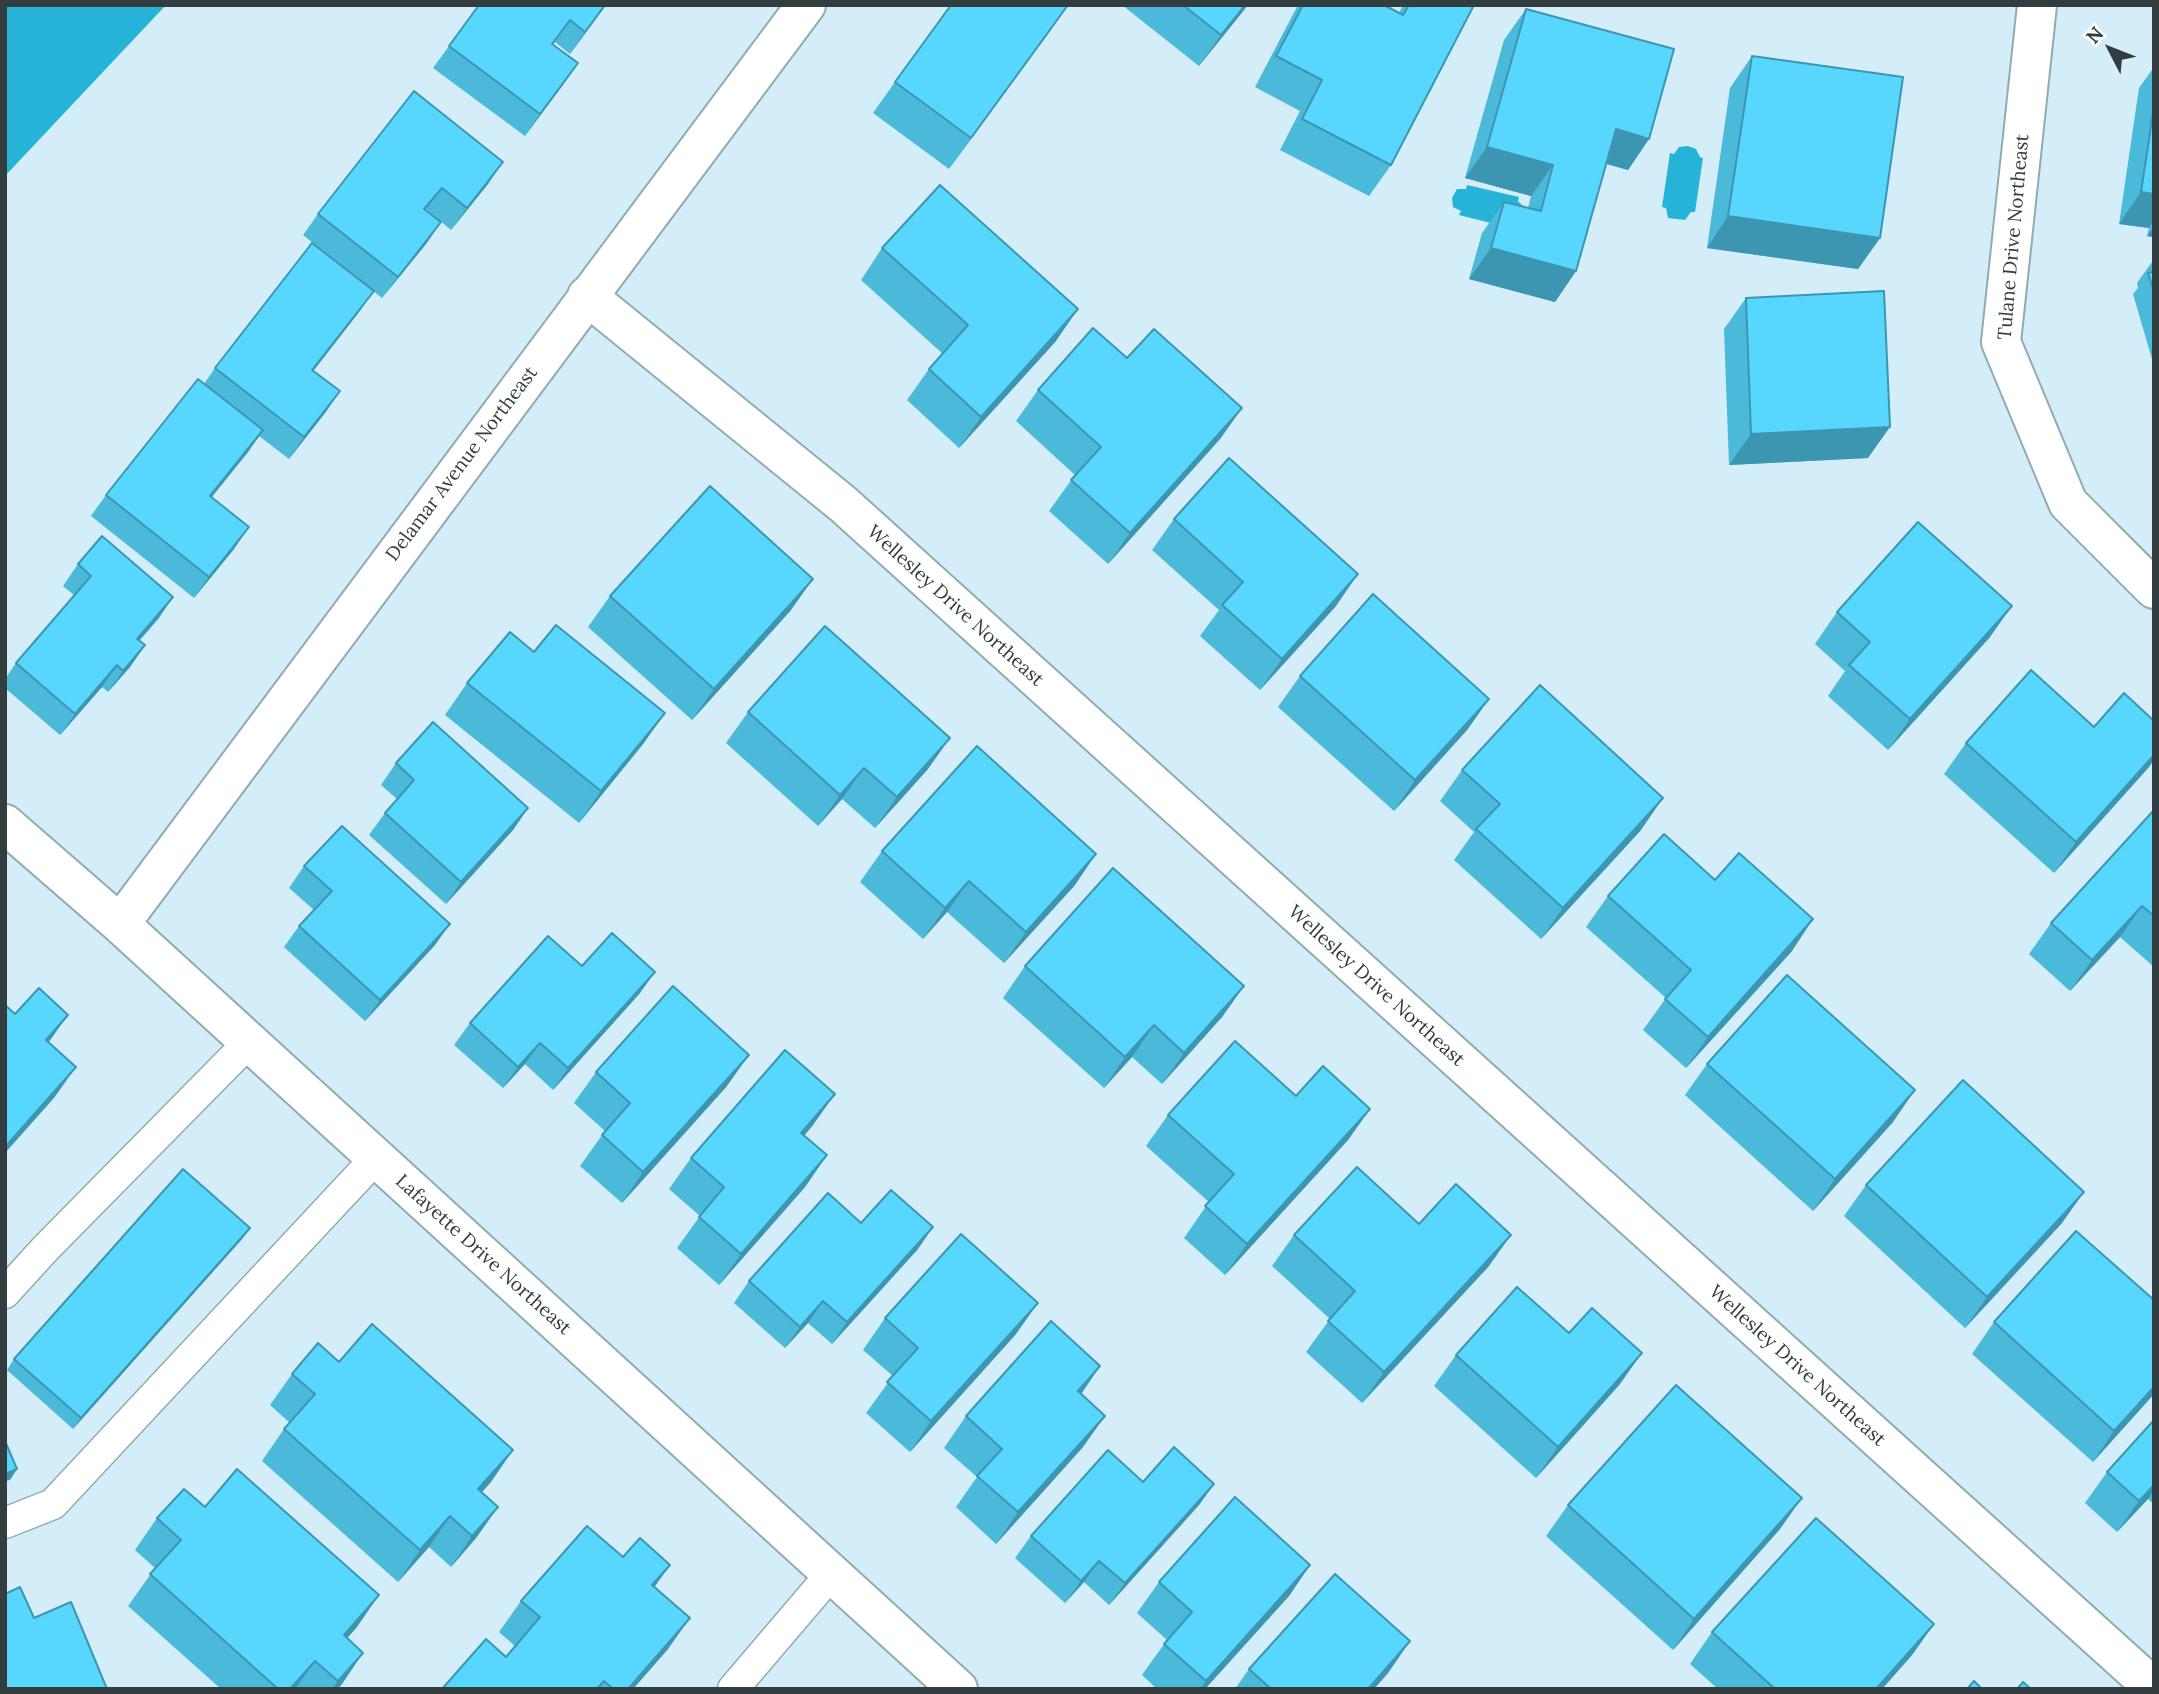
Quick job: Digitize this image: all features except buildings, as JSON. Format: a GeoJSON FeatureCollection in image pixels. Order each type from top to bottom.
{"type":"FeatureCollection","features":[{"type":"Feature","properties":{"kind":"street","name":"Delamar Avenue Northeast"},"geometry":{"type":"LineString","coordinates":[[120,924],[806,5]]}},
{"type":"Feature","properties":{"kind":"street","name":"Tulane Drive Northeast"},"geometry":{"type":"LineString","coordinates":[[2037,5],[2001,342],[2068,503],[2154,589]]}},
{"type":"Feature","properties":{"kind":"street","name":"Wellesley Drive Northeast"},"geometry":{"type":"LineString","coordinates":[[587,296],[843,504],[2154,1688]]}},
{"type":"Feature","properties":{"kind":"street","name":"Lafayette Drive Northeast"},"geometry":{"type":"LineString","coordinates":[[5,824],[120,924],[956,1688]]}},
{"type":"Feature","properties":{"kind":"lane"},"geometry":{"type":"LineString","coordinates":[[5,1293],[249,1042]]}},
{"type":"Feature","properties":{"kind":"lane"},"geometry":{"type":"LineString","coordinates":[[5,1523],[53,1504],[376,1158]]}},
{"type":"Feature","properties":{"kind":"lane"},"geometry":{"type":"LineString","coordinates":[[733,1689],[831,1574]]}},
{"type":"Feature","properties":{"kind":"water"},"geometry":{"type":"Polygon","coordinates":[[[5,5],[166,5],[5,176],[5,5]]]}},
{"type":"Feature","properties":{"kind":"water"},"geometry":{"type":"Polygon","coordinates":[[[1679,147],[1696,149],[1703,158],[1695,212],[1691,212],[1685,220],[1668,218],[1666,208],[1662,207],[1670,153],[1674,154],[1679,147]]]}},
{"type":"Feature","properties":{"kind":"water"},"geometry":{"type":"Polygon","coordinates":[[[1467,185],[1519,197],[1523,216],[1511,228],[1459,215],[1461,211],[1453,207],[1452,198],[1457,189],[1466,189],[1467,185]]]}}]}
